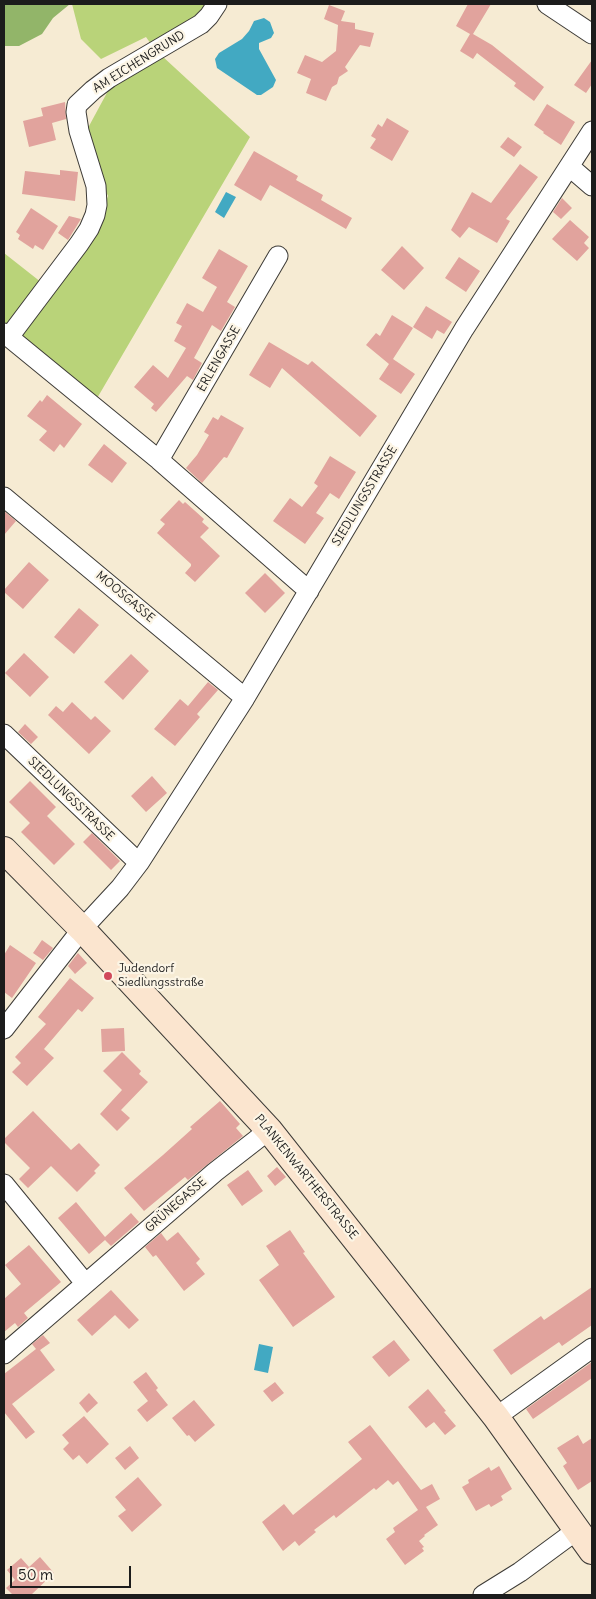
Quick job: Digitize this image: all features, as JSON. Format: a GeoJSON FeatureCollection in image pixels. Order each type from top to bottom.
{"type":"FeatureCollection","features":[{"type":"Feature","properties":{"kind":"main road","name":"PLANKENWARTHERSTRASSE"},"geometry":{"type":"LineString","coordinates":[[4,850],[82,929],[269,1130],[496,1417],[592,1551]]}},
{"type":"Feature","properties":{"kind":"street","name":"AM EICHENGRUND"},"geometry":{"type":"LineString","coordinates":[[6,335],[79,244],[89,229],[95,214],[97,205],[96,186],[80,130],[76,112],[77,105],[109,78],[201,24],[217,4]]}},
{"type":"Feature","properties":{"kind":"street"},"geometry":{"type":"LineString","coordinates":[[547,4],[592,34]]}},
{"type":"Feature","properties":{"kind":"street","name":"SIEDLUNGSSTRASSE"},"geometry":{"type":"LineString","coordinates":[[4,1029],[82,929],[120,888],[139,863],[245,698],[464,329],[592,131]]}},
{"type":"Feature","properties":{"kind":"street"},"geometry":{"type":"LineString","coordinates":[[570,167],[592,186]]}},
{"type":"Feature","properties":{"kind":"street","name":"ERLENGASSE"},"geometry":{"type":"LineString","coordinates":[[159,460],[278,256]]}},
{"type":"Feature","properties":{"kind":"street"},"geometry":{"type":"LineString","coordinates":[[6,335],[159,460],[309,591]]}},
{"type":"Feature","properties":{"kind":"street","name":"MOOSGASSE"},"geometry":{"type":"LineString","coordinates":[[4,497],[245,698]]}},
{"type":"Feature","properties":{"kind":"street","name":"SIEDLUNGSSTRASSE"},"geometry":{"type":"LineString","coordinates":[[4,734],[139,863]]}},
{"type":"Feature","properties":{"kind":"street","name":"GRÜNEGASSE"},"geometry":{"type":"LineString","coordinates":[[4,1354],[215,1172],[269,1130]]}},
{"type":"Feature","properties":{"kind":"street"},"geometry":{"type":"LineString","coordinates":[[4,1184],[86,1283]]}},
{"type":"Feature","properties":{"kind":"street"},"geometry":{"type":"LineString","coordinates":[[496,1417],[592,1348]]}},
{"type":"Feature","properties":{"kind":"street"},"geometry":{"type":"LineString","coordinates":[[482,1595],[520,1572],[577,1530]]}},
{"type":"Feature","properties":{"kind":"green space"},"geometry":{"type":"Polygon","coordinates":[[[4,4],[70,4],[53,18],[42,34],[19,46],[4,46],[4,4]]]}},
{"type":"Feature","properties":{"kind":"green space"},"geometry":{"type":"Polygon","coordinates":[[[72,4],[208,4],[204,11],[153,47],[146,37],[101,59],[81,39],[72,4]]]}},
{"type":"Feature","properties":{"kind":"green space"},"geometry":{"type":"Polygon","coordinates":[[[162,56],[250,137],[96,400],[4,323],[4,253],[51,290],[95,232],[108,196],[82,139],[109,89],[162,56]]]}},
{"type":"Feature","properties":{"kind":"water"},"geometry":{"type":"Polygon","coordinates":[[[264,18],[270,22],[274,33],[271,38],[259,43],[259,49],[276,80],[273,87],[261,95],[257,95],[217,68],[215,59],[219,53],[242,39],[254,21],[264,18]]]}},
{"type":"Feature","properties":{"kind":"water"},"geometry":{"type":"Polygon","coordinates":[[[226,192],[236,197],[224,218],[215,212],[226,192]]]}},
{"type":"Feature","properties":{"kind":"water"},"geometry":{"type":"Polygon","coordinates":[[[259,1344],[273,1347],[268,1373],[254,1370],[259,1344]]]}},
{"type":"Feature","properties":{"kind":"building"},"geometry":{"type":"Polygon","coordinates":[[[468,4],[491,4],[473,34],[492,45],[544,87],[534,101],[514,86],[516,83],[477,53],[473,59],[460,51],[470,34],[456,26],[468,4]]]}},
{"type":"Feature","properties":{"kind":"building"},"geometry":{"type":"Polygon","coordinates":[[[329,5],[345,11],[341,21],[355,23],[355,29],[374,33],[370,47],[360,45],[345,67],[348,71],[339,77],[337,84],[332,87],[326,101],[306,93],[311,79],[297,73],[305,55],[322,62],[336,51],[338,25],[324,19],[329,5]]]}},
{"type":"Feature","properties":{"kind":"building"},"geometry":{"type":"Polygon","coordinates":[[[592,60],[592,84],[586,93],[574,85],[592,60]]]}},
{"type":"Feature","properties":{"kind":"building"},"geometry":{"type":"Polygon","coordinates":[[[65,102],[66,119],[52,123],[56,140],[29,147],[23,121],[43,116],[41,108],[65,102]]]}},
{"type":"Feature","properties":{"kind":"building"},"geometry":{"type":"Polygon","coordinates":[[[547,104],[575,122],[561,145],[534,125],[547,104]]]}},
{"type":"Feature","properties":{"kind":"building"},"geometry":{"type":"Polygon","coordinates":[[[387,118],[409,131],[392,161],[370,148],[376,139],[371,136],[378,124],[382,127],[387,118]]]}},
{"type":"Feature","properties":{"kind":"building"},"geometry":{"type":"Polygon","coordinates":[[[508,137],[522,147],[514,157],[500,147],[508,137]]]}},
{"type":"Feature","properties":{"kind":"building"},"geometry":{"type":"Polygon","coordinates":[[[254,151],[298,176],[296,180],[323,195],[321,200],[352,218],[346,229],[270,185],[261,201],[234,185],[254,151]]]}},
{"type":"Feature","properties":{"kind":"building"},"geometry":{"type":"Polygon","coordinates":[[[520,164],[538,177],[506,219],[510,221],[497,243],[469,227],[460,238],[451,230],[472,192],[491,203],[520,164]]]}},
{"type":"Feature","properties":{"kind":"building"},"geometry":{"type":"Polygon","coordinates":[[[60,170],[78,172],[75,201],[22,194],[25,171],[60,175],[60,170]]]}},
{"type":"Feature","properties":{"kind":"building"},"geometry":{"type":"Polygon","coordinates":[[[562,198],[572,208],[561,219],[553,212],[562,198]]]}},
{"type":"Feature","properties":{"kind":"building"},"geometry":{"type":"Polygon","coordinates":[[[31,208],[58,226],[43,250],[35,245],[33,249],[18,239],[20,235],[16,232],[31,208]]]}},
{"type":"Feature","properties":{"kind":"building"},"geometry":{"type":"Polygon","coordinates":[[[69,216],[81,219],[68,240],[58,233],[69,216]]]}},
{"type":"Feature","properties":{"kind":"building"},"geometry":{"type":"Polygon","coordinates":[[[570,220],[589,237],[584,243],[589,248],[577,261],[552,239],[570,220]]]}},
{"type":"Feature","properties":{"kind":"building"},"geometry":{"type":"Polygon","coordinates":[[[402,246],[424,268],[404,290],[381,270],[402,246]]]}},
{"type":"Feature","properties":{"kind":"building"},"geometry":{"type":"Polygon","coordinates":[[[219,249],[248,266],[227,302],[235,307],[221,331],[212,325],[194,358],[202,363],[193,380],[187,376],[156,412],[151,408],[154,404],[134,387],[153,365],[168,378],[186,348],[174,341],[182,326],[176,323],[187,303],[203,312],[217,287],[202,278],[219,249]]]}},
{"type":"Feature","properties":{"kind":"building"},"geometry":{"type":"Polygon","coordinates":[[[459,257],[480,271],[466,292],[445,278],[459,257]]]}},
{"type":"Feature","properties":{"kind":"building"},"geometry":{"type":"Polygon","coordinates":[[[426,306],[452,322],[444,334],[437,330],[432,339],[413,327],[426,306]]]}},
{"type":"Feature","properties":{"kind":"building"},"geometry":{"type":"Polygon","coordinates":[[[392,315],[413,328],[393,359],[415,374],[401,394],[379,379],[389,364],[366,345],[376,333],[380,336],[392,315]]]}},
{"type":"Feature","properties":{"kind":"building"},"geometry":{"type":"Polygon","coordinates":[[[269,342],[308,365],[312,361],[377,416],[360,437],[282,368],[270,388],[249,375],[269,342]]]}},
{"type":"Feature","properties":{"kind":"building"},"geometry":{"type":"Polygon","coordinates":[[[47,395],[82,424],[64,448],[60,444],[54,452],[39,440],[47,431],[27,416],[40,400],[42,402],[47,395]]]}},
{"type":"Feature","properties":{"kind":"building"},"geometry":{"type":"Polygon","coordinates":[[[221,415],[244,428],[227,458],[224,457],[202,483],[186,468],[197,455],[209,435],[204,432],[213,417],[218,420],[221,415]]]}},
{"type":"Feature","properties":{"kind":"building"},"geometry":{"type":"Polygon","coordinates":[[[104,444],[127,463],[112,483],[88,465],[104,444]]]}},
{"type":"Feature","properties":{"kind":"building"},"geometry":{"type":"Polygon","coordinates":[[[330,456],[356,472],[339,499],[330,493],[316,513],[324,518],[305,544],[273,521],[290,498],[302,507],[318,486],[314,483],[330,456]]]}},
{"type":"Feature","properties":{"kind":"building"},"geometry":{"type":"Polygon","coordinates":[[[179,500],[183,504],[185,502],[204,519],[202,522],[209,528],[200,537],[220,556],[195,582],[185,573],[191,564],[157,533],[165,524],[160,520],[179,500]]]}},
{"type":"Feature","properties":{"kind":"building"},"geometry":{"type":"Polygon","coordinates":[[[4,511],[16,521],[4,535],[4,511]]]}},
{"type":"Feature","properties":{"kind":"building"},"geometry":{"type":"Polygon","coordinates":[[[29,562],[49,580],[23,609],[4,590],[29,562]]]}},
{"type":"Feature","properties":{"kind":"building"},"geometry":{"type":"Polygon","coordinates":[[[265,573],[285,593],[265,613],[245,593],[265,573]]]}},
{"type":"Feature","properties":{"kind":"building"},"geometry":{"type":"Polygon","coordinates":[[[79,608],[99,625],[74,654],[54,637],[79,608]]]}},
{"type":"Feature","properties":{"kind":"building"},"geometry":{"type":"Polygon","coordinates":[[[24,653],[49,677],[30,697],[5,673],[24,653]]]}},
{"type":"Feature","properties":{"kind":"building"},"geometry":{"type":"Polygon","coordinates":[[[131,654],[149,671],[123,700],[104,682],[131,654]]]}},
{"type":"Feature","properties":{"kind":"building"},"geometry":{"type":"Polygon","coordinates":[[[208,682],[218,690],[197,714],[200,717],[175,746],[154,729],[180,699],[188,706],[208,682]]]}},
{"type":"Feature","properties":{"kind":"building"},"geometry":{"type":"Polygon","coordinates":[[[72,702],[91,720],[95,716],[111,731],[89,754],[48,715],[56,706],[63,712],[72,702]]]}},
{"type":"Feature","properties":{"kind":"building"},"geometry":{"type":"Polygon","coordinates":[[[25,724],[38,737],[31,744],[18,732],[25,724]]]}},
{"type":"Feature","properties":{"kind":"building"},"geometry":{"type":"Polygon","coordinates":[[[152,776],[167,793],[146,812],[131,796],[152,776]]]}},
{"type":"Feature","properties":{"kind":"building"},"geometry":{"type":"Polygon","coordinates":[[[30,781],[56,807],[47,816],[75,844],[54,865],[21,832],[30,823],[9,802],[30,781]]]}},
{"type":"Feature","properties":{"kind":"building"},"geometry":{"type":"Polygon","coordinates":[[[92,833],[120,861],[111,870],[83,842],[92,833]]]}},
{"type":"Feature","properties":{"kind":"building"},"geometry":{"type":"Polygon","coordinates":[[[42,940],[53,948],[43,960],[33,953],[42,940]]]}},
{"type":"Feature","properties":{"kind":"building"},"geometry":{"type":"Polygon","coordinates":[[[10,945],[36,963],[12,998],[4,992],[4,955],[10,945]]]}},
{"type":"Feature","properties":{"kind":"building"},"geometry":{"type":"Polygon","coordinates":[[[78,953],[87,963],[75,974],[68,966],[78,953]]]}},
{"type":"Feature","properties":{"kind":"building"},"geometry":{"type":"Polygon","coordinates":[[[70,978],[94,998],[82,1012],[78,1009],[44,1049],[54,1058],[27,1086],[12,1072],[21,1063],[15,1057],[46,1024],[38,1017],[70,978]]]}},
{"type":"Feature","properties":{"kind":"building"},"geometry":{"type":"Polygon","coordinates":[[[124,1028],[125,1051],[102,1052],[101,1029],[124,1028]]]}},
{"type":"Feature","properties":{"kind":"building"},"geometry":{"type":"Polygon","coordinates":[[[122,1052],[141,1071],[139,1074],[148,1082],[121,1110],[130,1118],[117,1131],[100,1114],[122,1090],[103,1071],[122,1052]]]}},
{"type":"Feature","properties":{"kind":"building"},"geometry":{"type":"Polygon","coordinates":[[[220,1101],[240,1124],[236,1128],[243,1136],[188,1180],[185,1177],[144,1211],[124,1188],[192,1129],[190,1127],[220,1101]]]}},
{"type":"Feature","properties":{"kind":"building"},"geometry":{"type":"Polygon","coordinates":[[[33,1111],[71,1150],[79,1143],[100,1165],[94,1171],[96,1173],[77,1192],[51,1166],[28,1188],[19,1179],[30,1168],[4,1142],[4,1139],[33,1111]]]}},
{"type":"Feature","properties":{"kind":"building"},"geometry":{"type":"Polygon","coordinates":[[[277,1167],[286,1177],[275,1186],[267,1176],[277,1167]]]}},
{"type":"Feature","properties":{"kind":"building"},"geometry":{"type":"Polygon","coordinates":[[[248,1170],[263,1191],[242,1206],[227,1185],[248,1170]]]}},
{"type":"Feature","properties":{"kind":"building"},"geometry":{"type":"Polygon","coordinates":[[[76,1202],[105,1237],[131,1213],[139,1222],[111,1246],[105,1240],[89,1254],[58,1218],[76,1202]]]}},
{"type":"Feature","properties":{"kind":"building"},"geometry":{"type":"Polygon","coordinates":[[[290,1230],[305,1252],[303,1253],[335,1297],[293,1327],[259,1280],[279,1265],[266,1246],[290,1230]]]}},
{"type":"Feature","properties":{"kind":"building"},"geometry":{"type":"Polygon","coordinates":[[[178,1232],[200,1259],[196,1263],[205,1274],[184,1291],[156,1255],[153,1257],[145,1247],[161,1233],[167,1241],[178,1232]]]}},
{"type":"Feature","properties":{"kind":"building"},"geometry":{"type":"Polygon","coordinates":[[[29,1245],[61,1282],[24,1313],[28,1318],[18,1327],[15,1323],[4,1332],[4,1299],[21,1284],[5,1265],[29,1245]]]}},
{"type":"Feature","properties":{"kind":"building"},"geometry":{"type":"Polygon","coordinates":[[[592,1287],[592,1325],[562,1346],[559,1342],[511,1375],[493,1350],[541,1316],[544,1320],[592,1287]]]}},
{"type":"Feature","properties":{"kind":"building"},"geometry":{"type":"Polygon","coordinates":[[[111,1290],[139,1320],[129,1329],[115,1315],[92,1336],[77,1320],[111,1290]]]}},
{"type":"Feature","properties":{"kind":"building"},"geometry":{"type":"Polygon","coordinates":[[[43,1335],[50,1343],[40,1350],[55,1370],[12,1404],[35,1432],[26,1439],[4,1412],[4,1374],[36,1349],[32,1344],[43,1335]]]}},
{"type":"Feature","properties":{"kind":"building"},"geometry":{"type":"Polygon","coordinates":[[[394,1340],[410,1360],[389,1377],[372,1357],[394,1340]]]}},
{"type":"Feature","properties":{"kind":"building"},"geometry":{"type":"Polygon","coordinates":[[[592,1362],[592,1378],[533,1419],[526,1409],[592,1362]]]}},
{"type":"Feature","properties":{"kind":"building"},"geometry":{"type":"Polygon","coordinates":[[[146,1372],[158,1388],[156,1390],[168,1405],[147,1422],[137,1410],[148,1401],[133,1382],[146,1372]]]}},
{"type":"Feature","properties":{"kind":"building"},"geometry":{"type":"Polygon","coordinates":[[[275,1382],[284,1393],[272,1402],[263,1391],[275,1382]]]}},
{"type":"Feature","properties":{"kind":"building"},"geometry":{"type":"Polygon","coordinates":[[[428,1389],[456,1426],[445,1435],[434,1422],[426,1428],[408,1407],[428,1389]]]}},
{"type":"Feature","properties":{"kind":"building"},"geometry":{"type":"Polygon","coordinates":[[[89,1393],[98,1403],[87,1413],[79,1403],[89,1393]]]}},
{"type":"Feature","properties":{"kind":"building"},"geometry":{"type":"Polygon","coordinates":[[[194,1400],[215,1425],[195,1442],[189,1435],[187,1436],[172,1418],[194,1400]]]}},
{"type":"Feature","properties":{"kind":"building"},"geometry":{"type":"Polygon","coordinates":[[[84,1416],[109,1444],[87,1464],[79,1455],[73,1460],[63,1449],[69,1443],[62,1435],[84,1416]]]}},
{"type":"Feature","properties":{"kind":"building"},"geometry":{"type":"Polygon","coordinates":[[[370,1425],[421,1490],[432,1484],[440,1499],[426,1507],[438,1525],[419,1541],[424,1547],[422,1548],[424,1551],[405,1565],[386,1539],[395,1532],[393,1528],[418,1510],[398,1481],[393,1485],[388,1480],[376,1490],[374,1488],[336,1518],[334,1515],[314,1530],[316,1532],[299,1546],[295,1541],[283,1551],[262,1522],[284,1504],[293,1515],[362,1459],[348,1442],[370,1425]]]}},
{"type":"Feature","properties":{"kind":"building"},"geometry":{"type":"Polygon","coordinates":[[[578,1435],[583,1444],[592,1438],[592,1481],[578,1490],[563,1466],[567,1463],[557,1448],[578,1435]]]}},
{"type":"Feature","properties":{"kind":"building"},"geometry":{"type":"Polygon","coordinates":[[[130,1446],[139,1458],[125,1470],[115,1458],[130,1446]]]}},
{"type":"Feature","properties":{"kind":"building"},"geometry":{"type":"Polygon","coordinates":[[[499,1466],[512,1489],[501,1496],[503,1500],[491,1507],[489,1504],[476,1511],[462,1487],[469,1483],[468,1480],[489,1467],[491,1471],[499,1466]]]}},
{"type":"Feature","properties":{"kind":"building"},"geometry":{"type":"Polygon","coordinates":[[[138,1477],[162,1505],[132,1532],[118,1516],[126,1510],[115,1497],[138,1477]]]}},
{"type":"Feature","properties":{"kind":"building"},"geometry":{"type":"Polygon","coordinates":[[[40,1557],[54,1573],[31,1595],[13,1595],[6,1588],[15,1580],[7,1570],[21,1558],[29,1567],[40,1557]]]}},
{"type":"Feature","properties":{"kind":"place","name":"Judendorf Siedlungsstraße"},"geometry":{"type":"Point","coordinates":[108,976]}}]}
